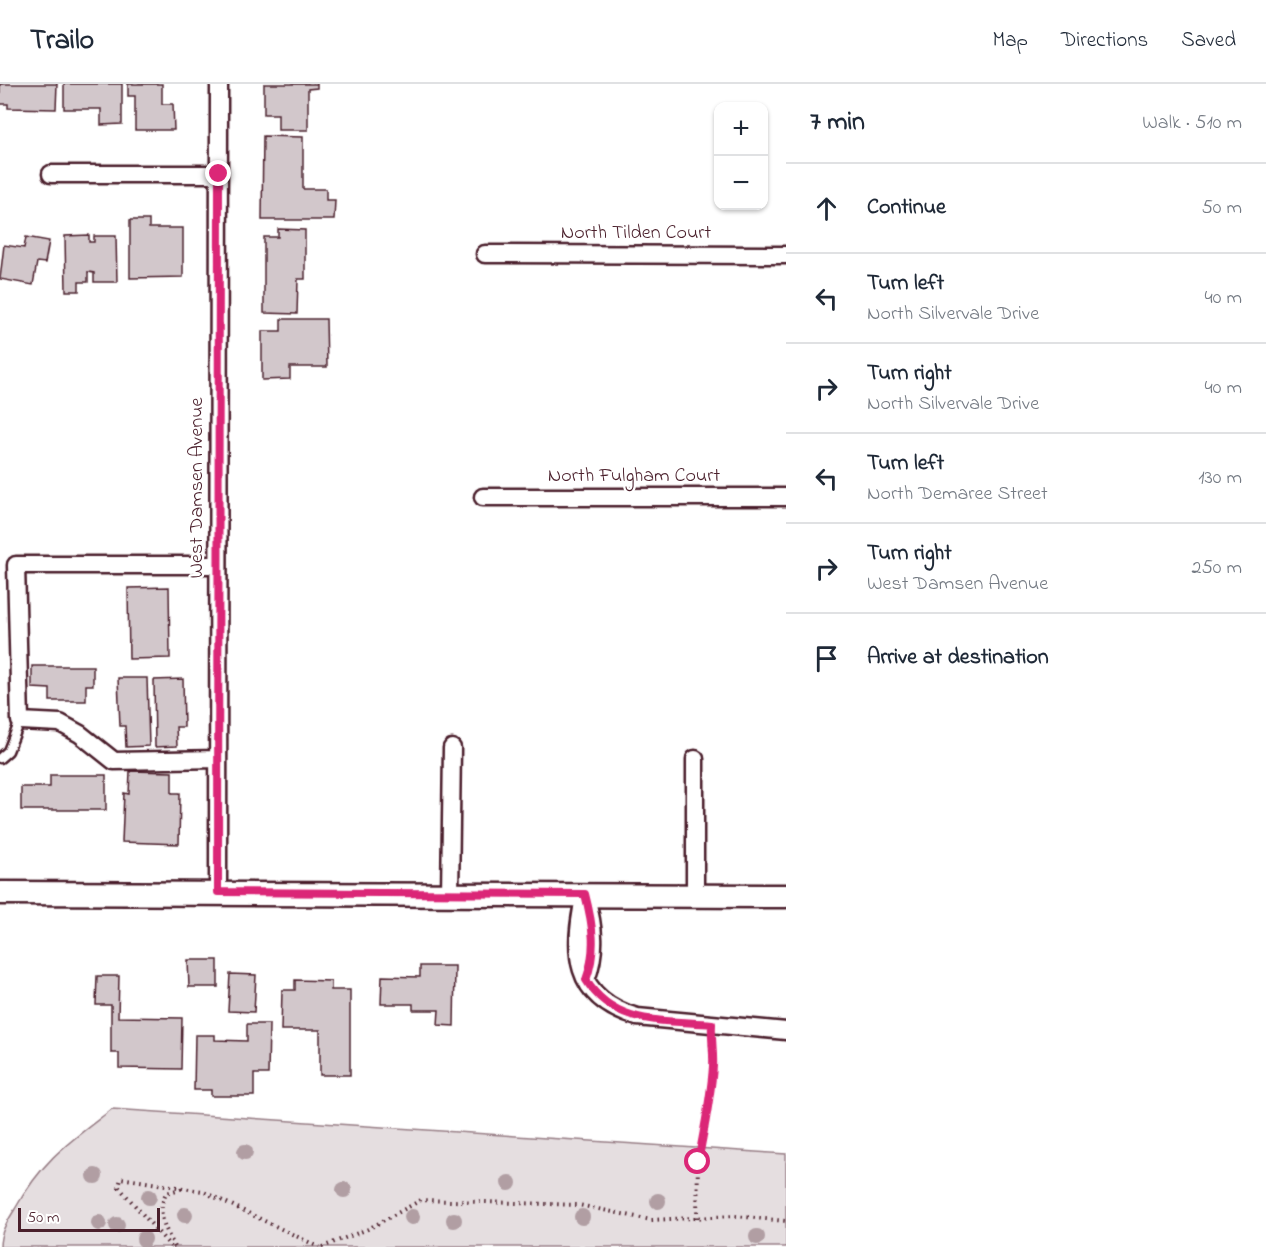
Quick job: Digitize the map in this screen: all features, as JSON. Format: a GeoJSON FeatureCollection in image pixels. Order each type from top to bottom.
{"type":"FeatureCollection","features":[{"type":"Feature","properties":{"kind":"main road"},"geometry":{"type":"LineString","coordinates":[[0,893],[218,892],[786,896]]}},
{"type":"Feature","properties":{"kind":"street","name":"West Damsen Avenue"},"geometry":{"type":"LineString","coordinates":[[218,892],[219,84]]}},
{"type":"Feature","properties":{"kind":"street"},"geometry":{"type":"LineString","coordinates":[[51,174],[219,174]]}},
{"type":"Feature","properties":{"kind":"street","name":"North Tilden Court"},"geometry":{"type":"LineString","coordinates":[[485,254],[786,255]]}},
{"type":"Feature","properties":{"kind":"street","name":"North Fulgham Court"},"geometry":{"type":"LineString","coordinates":[[483,498],[786,497]]}},
{"type":"Feature","properties":{"kind":"street"},"geometry":{"type":"LineString","coordinates":[[218,565],[16,565],[20,722],[60,723],[80,734],[114,761],[218,759]]}},
{"type":"Feature","properties":{"kind":"street"},"geometry":{"type":"LineString","coordinates":[[450,895],[452,748]]}},
{"type":"Feature","properties":{"kind":"street"},"geometry":{"type":"LineString","coordinates":[[695,759],[695,896]]}},
{"type":"Feature","properties":{"kind":"street"},"geometry":{"type":"LineString","coordinates":[[585,894],[594,928],[594,960],[586,980],[597,998],[616,1011],[637,1017],[786,1031]]}},
{"type":"Feature","properties":{"kind":"lane"},"geometry":{"type":"LineString","coordinates":[[0,758],[8,751],[20,722]]}},
{"type":"Feature","properties":{"kind":"path"},"geometry":{"type":"LineString","coordinates":[[697,1218],[698,1162],[705,1131],[713,1066],[712,1024]]}},
{"type":"Feature","properties":{"kind":"path"},"geometry":{"type":"LineString","coordinates":[[173,1247],[124,1193],[118,1181],[126,1177],[163,1186],[188,1187],[218,1197],[283,1232],[321,1247],[368,1229],[421,1200],[579,1205],[651,1220],[735,1216],[786,1221]]}},
{"type":"Feature","properties":{"kind":"path"},"geometry":{"type":"LineString","coordinates":[[173,1247],[160,1211],[161,1202],[166,1193],[188,1187]]}},
{"type":"Feature","properties":{"kind":"shaded area"},"geometry":{"type":"Polygon","coordinates":[[[112,1109],[786,1154],[786,1247],[0,1247],[1,1237],[7,1223],[25,1192],[46,1164],[69,1142],[112,1109]]]}},
{"type":"Feature","properties":{"kind":"building"},"geometry":{"type":"Polygon","coordinates":[[[0,84],[57,84],[56,109],[8,108],[8,104],[0,104],[0,84]]]}},
{"type":"Feature","properties":{"kind":"building"},"geometry":{"type":"Polygon","coordinates":[[[64,84],[122,84],[122,124],[101,125],[101,109],[64,109],[64,84]]]}},
{"type":"Feature","properties":{"kind":"building"},"geometry":{"type":"Polygon","coordinates":[[[128,84],[162,84],[162,104],[173,104],[174,130],[135,130],[135,96],[128,96],[128,84]]]}},
{"type":"Feature","properties":{"kind":"building"},"geometry":{"type":"Polygon","coordinates":[[[264,84],[317,84],[317,88],[308,89],[308,130],[278,130],[278,114],[264,114],[264,84]]]}},
{"type":"Feature","properties":{"kind":"building"},"geometry":{"type":"Polygon","coordinates":[[[263,136],[303,137],[303,189],[326,189],[326,200],[335,200],[334,220],[262,220],[263,136]]]}},
{"type":"Feature","properties":{"kind":"building"},"geometry":{"type":"Polygon","coordinates":[[[130,220],[149,220],[149,228],[183,228],[183,277],[130,278],[130,220]]]}},
{"type":"Feature","properties":{"kind":"building"},"geometry":{"type":"Polygon","coordinates":[[[278,229],[305,230],[305,279],[298,279],[297,314],[264,313],[264,237],[278,237],[278,229]]]}},
{"type":"Feature","properties":{"kind":"building"},"geometry":{"type":"Polygon","coordinates":[[[89,235],[89,242],[94,242],[94,236],[116,236],[117,282],[94,282],[94,273],[88,272],[88,282],[79,282],[79,291],[66,291],[65,236],[89,235]]]}},
{"type":"Feature","properties":{"kind":"building"},"geometry":{"type":"Polygon","coordinates":[[[26,237],[49,241],[45,263],[37,262],[33,285],[0,279],[4,245],[24,248],[26,237]]]}},
{"type":"Feature","properties":{"kind":"building"},"geometry":{"type":"Polygon","coordinates":[[[281,319],[326,319],[327,367],[290,367],[290,379],[262,380],[262,331],[281,331],[281,319]]]}},
{"type":"Feature","properties":{"kind":"building"},"geometry":{"type":"Polygon","coordinates":[[[169,587],[170,658],[129,659],[128,588],[169,587]]]}},
{"type":"Feature","properties":{"kind":"building"},"geometry":{"type":"Polygon","coordinates":[[[32,666],[93,666],[93,685],[86,685],[86,701],[50,701],[50,689],[32,688],[32,666]]]}},
{"type":"Feature","properties":{"kind":"building"},"geometry":{"type":"Polygon","coordinates":[[[118,678],[147,678],[149,746],[126,747],[125,726],[120,726],[118,678]]]}},
{"type":"Feature","properties":{"kind":"building"},"geometry":{"type":"Polygon","coordinates":[[[183,679],[184,727],[176,727],[177,746],[155,747],[154,680],[183,679]]]}},
{"type":"Feature","properties":{"kind":"building"},"geometry":{"type":"Polygon","coordinates":[[[130,771],[172,772],[172,793],[180,793],[179,844],[122,842],[124,793],[129,794],[130,771]]]}},
{"type":"Feature","properties":{"kind":"building"},"geometry":{"type":"Polygon","coordinates":[[[50,775],[106,775],[106,810],[21,810],[21,787],[50,787],[50,775]]]}},
{"type":"Feature","properties":{"kind":"building"},"geometry":{"type":"Polygon","coordinates":[[[188,960],[218,960],[218,987],[189,987],[188,960]]]}},
{"type":"Feature","properties":{"kind":"building"},"geometry":{"type":"Polygon","coordinates":[[[420,966],[455,966],[454,1026],[438,1025],[439,1010],[413,1010],[413,1004],[381,1004],[382,976],[420,977],[420,966]]]}},
{"type":"Feature","properties":{"kind":"building"},"geometry":{"type":"Polygon","coordinates":[[[230,974],[256,975],[254,1012],[228,1011],[230,974]]]}},
{"type":"Feature","properties":{"kind":"building"},"geometry":{"type":"Polygon","coordinates":[[[97,976],[119,976],[118,1017],[182,1018],[181,1069],[119,1068],[119,1053],[111,1053],[111,1005],[96,1005],[97,976]]]}},
{"type":"Feature","properties":{"kind":"building"},"geometry":{"type":"Polygon","coordinates":[[[295,980],[331,981],[331,990],[350,990],[350,1075],[320,1075],[320,1030],[281,1030],[282,990],[295,990],[295,980]]]}},
{"type":"Feature","properties":{"kind":"building"},"geometry":{"type":"Polygon","coordinates":[[[247,1024],[269,1024],[268,1074],[254,1074],[254,1096],[211,1096],[211,1090],[194,1090],[195,1035],[215,1035],[215,1040],[247,1041],[247,1024]]]}},
{"type":"Feature","properties":{"kind":"route"},"geometry":{"type":"LineString","coordinates":[[219,174],[218,892],[585,894],[594,928],[594,960],[586,980],[597,998],[616,1011],[637,1017],[712,1024],[711,1052],[714,1058],[705,1131],[698,1162]]}}]}
